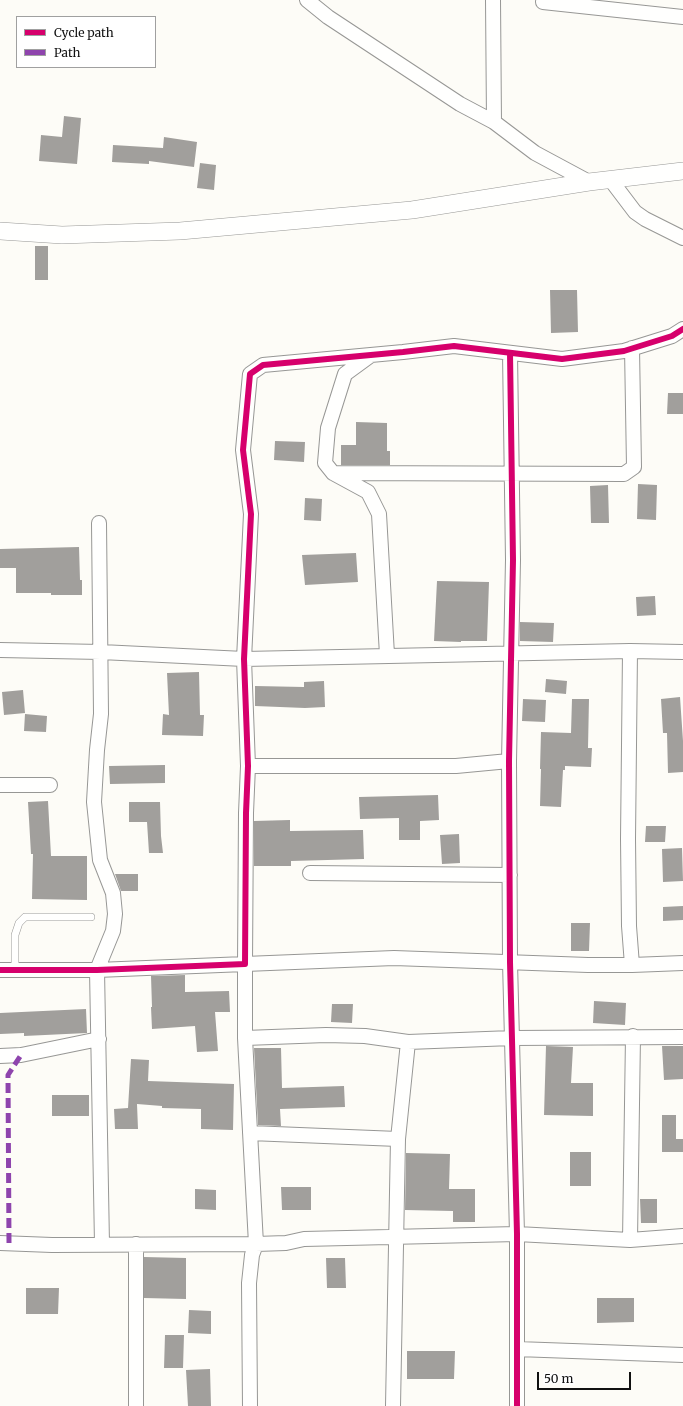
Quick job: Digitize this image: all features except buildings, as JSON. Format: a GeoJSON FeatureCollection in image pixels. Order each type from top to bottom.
{"type":"FeatureCollection","features":[{"type":"Feature","properties":{"kind":"street"},"geometry":{"type":"LineString","coordinates":[[307,0],[328,17],[447,96],[494,122],[535,153],[589,182]]}},
{"type":"Feature","properties":{"kind":"street"},"geometry":{"type":"LineString","coordinates":[[493,0],[494,122]]}},
{"type":"Feature","properties":{"kind":"street"},"geometry":{"type":"LineString","coordinates":[[543,2],[683,17]]}},
{"type":"Feature","properties":{"kind":"street"},"geometry":{"type":"LineString","coordinates":[[0,230],[62,235],[180,231],[412,210],[589,182],[683,171]]}},
{"type":"Feature","properties":{"kind":"street"},"geometry":{"type":"LineString","coordinates":[[610,179],[635,212],[645,219],[683,238]]}},
{"type":"Feature","properties":{"kind":"street"},"geometry":{"type":"LineString","coordinates":[[250,1406],[249,1283],[252,1256],[256,1244],[245,1038],[246,813],[248,766],[244,659],[251,514],[243,450],[250,374],[263,365],[454,346],[562,359],[624,351],[672,336],[683,329]]}},
{"type":"Feature","properties":{"kind":"street"},"geometry":{"type":"LineString","coordinates":[[333,473],[512,472],[624,474],[634,467],[632,348]]}},
{"type":"Feature","properties":{"kind":"street"},"geometry":{"type":"LineString","coordinates":[[510,353],[513,560],[509,761],[510,962],[517,1234],[516,1406]]}},
{"type":"Feature","properties":{"kind":"street"},"geometry":{"type":"LineString","coordinates":[[371,355],[345,374],[328,428],[325,463],[333,473],[368,492],[379,514],[387,655]]}},
{"type":"Feature","properties":{"kind":"street"},"geometry":{"type":"LineString","coordinates":[[99,523],[101,714],[94,802],[100,860],[113,893],[115,914],[113,931],[97,970],[102,1244]]}},
{"type":"Feature","properties":{"kind":"street"},"geometry":{"type":"LineString","coordinates":[[0,650],[101,652],[244,659],[630,651],[683,652]]}},
{"type":"Feature","properties":{"kind":"street"},"geometry":{"type":"LineString","coordinates":[[630,651],[628,839],[629,926],[632,965]]}},
{"type":"Feature","properties":{"kind":"street"},"geometry":{"type":"LineString","coordinates":[[248,766],[456,766],[509,761]]}},
{"type":"Feature","properties":{"kind":"street"},"geometry":{"type":"LineString","coordinates":[[0,785],[50,785]]}},
{"type":"Feature","properties":{"kind":"street"},"geometry":{"type":"LineString","coordinates":[[310,873],[510,875]]}},
{"type":"Feature","properties":{"kind":"street"},"geometry":{"type":"LineString","coordinates":[[0,970],[97,970],[394,958],[632,965],[683,963]]}},
{"type":"Feature","properties":{"kind":"street"},"geometry":{"type":"LineString","coordinates":[[245,1038],[326,1035],[365,1036],[408,1042],[512,1038],[633,1036],[683,1037]]}},
{"type":"Feature","properties":{"kind":"street"},"geometry":{"type":"LineString","coordinates":[[630,1240],[633,1036]]}},
{"type":"Feature","properties":{"kind":"street"},"geometry":{"type":"LineString","coordinates":[[0,1056],[21,1055],[99,1039]]}},
{"type":"Feature","properties":{"kind":"street"},"geometry":{"type":"LineString","coordinates":[[393,1406],[398,1139],[408,1042]]}},
{"type":"Feature","properties":{"kind":"street"},"geometry":{"type":"LineString","coordinates":[[250,1133],[398,1139]]}},
{"type":"Feature","properties":{"kind":"street"},"geometry":{"type":"LineString","coordinates":[[0,1243],[52,1245],[256,1244],[304,1239],[517,1234],[630,1240],[683,1236]]}},
{"type":"Feature","properties":{"kind":"street"},"geometry":{"type":"LineString","coordinates":[[136,1244],[136,1406]]}},
{"type":"Feature","properties":{"kind":"street"},"geometry":{"type":"LineString","coordinates":[[517,1349],[683,1355]]}},
{"type":"Feature","properties":{"kind":"lane"},"geometry":{"type":"LineString","coordinates":[[15,970],[15,935],[19,923],[25,917],[91,917]]}},
{"type":"Feature","properties":{"kind":"marked path"},"geometry":{"type":"LineString","coordinates":[[9,1243],[8,1075],[21,1055]]}},
{"type":"Feature","properties":{"kind":"cycle path"},"geometry":{"type":"LineString","coordinates":[[0,970],[97,970],[245,964],[246,813],[248,766],[244,659],[251,514],[243,450],[250,374],[263,365],[454,346],[562,359],[624,351],[672,336],[683,329]]}},
{"type":"Feature","properties":{"kind":"cycle path"},"geometry":{"type":"LineString","coordinates":[[510,353],[513,560],[509,761],[510,962],[517,1234],[517,1406]]}}]}
